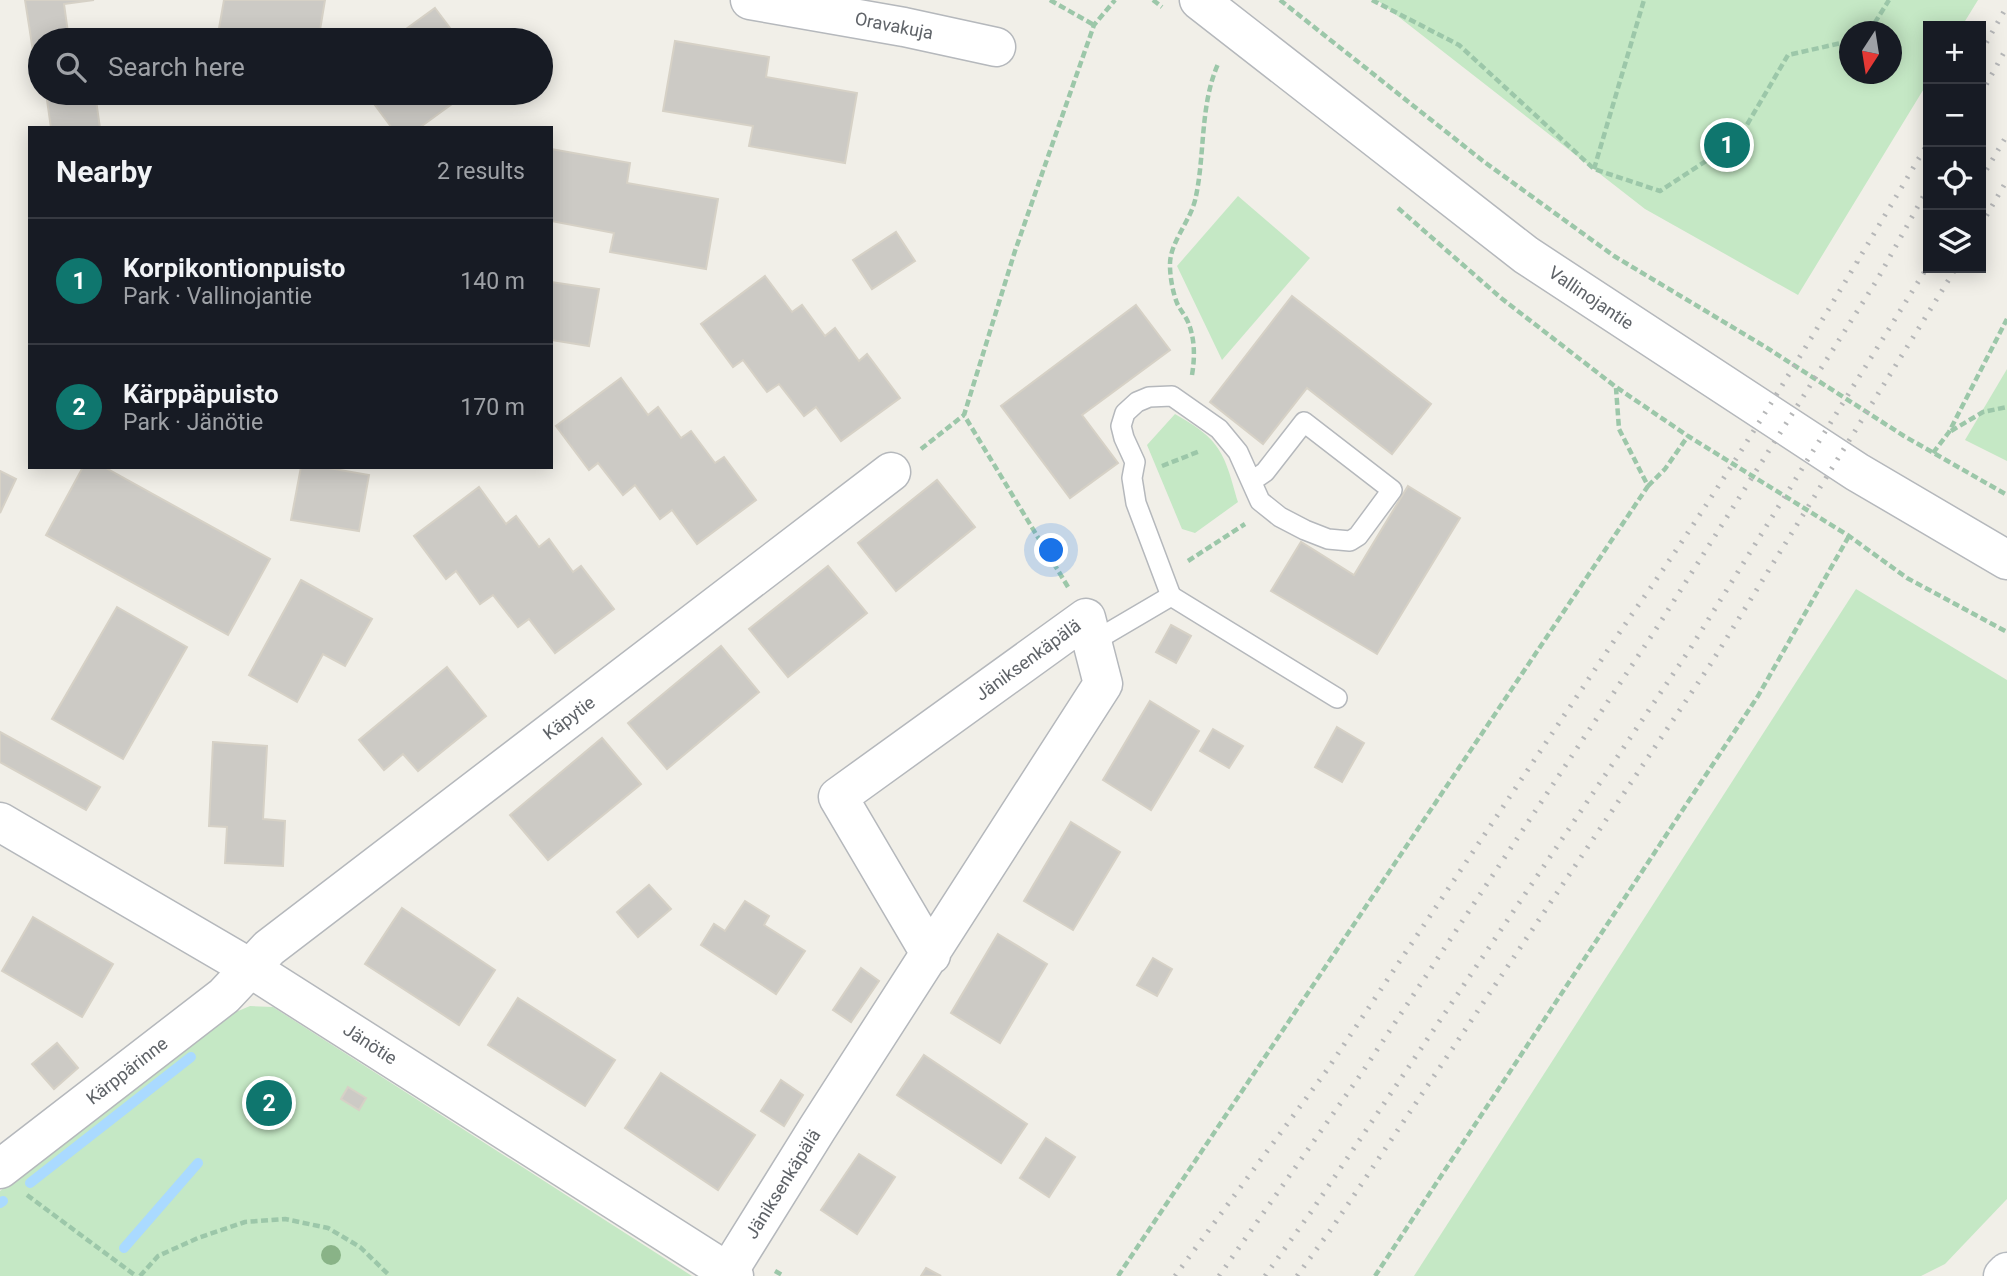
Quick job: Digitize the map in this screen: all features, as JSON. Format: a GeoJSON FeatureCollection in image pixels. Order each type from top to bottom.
{"type":"FeatureCollection","features":[{"type":"Feature","properties":{"kind":"street","name":"Oravakuja"},"geometry":{"type":"LineString","coordinates":[[750,0],[904,27],[996,47]]}},
{"type":"Feature","properties":{"kind":"street","name":"Vallinojantie"},"geometry":{"type":"LineString","coordinates":[[1199,0],[1527,255],[1857,472],[2007,560]]}},
{"type":"Feature","properties":{"kind":"street","name":"Käpytie"},"geometry":{"type":"LineString","coordinates":[[250,968],[269,948],[891,472]]}},
{"type":"Feature","properties":{"kind":"street","name":"Jäniksenkäpälä"},"geometry":{"type":"LineString","coordinates":[[731,1274],[817,1129],[931,955],[1103,684],[1089,630],[838,797],[931,955]]}},
{"type":"Feature","properties":{"kind":"street","name":"Jänötie"},"geometry":{"type":"LineString","coordinates":[[0,822],[250,968],[731,1274]]}},
{"type":"Feature","properties":{"kind":"street","name":"Kärppärinne"},"geometry":{"type":"LineString","coordinates":[[10,1180],[224,996],[250,968]]}},
{"type":"Feature","properties":{"kind":"street"},"geometry":{"type":"LineString","coordinates":[[2003,1276],[2007,1272]]}},
{"type":"Feature","properties":{"kind":"lane"},"geometry":{"type":"LineString","coordinates":[[1252,481],[1265,472],[1304,422],[1392,489],[1368,525],[1350,541],[1328,539],[1305,530],[1261,501],[1238,452],[1219,429],[1172,396],[1149,397],[1137,402],[1125,413],[1121,426],[1135,462],[1132,478],[1136,503],[1171,596],[1337,698]]}},
{"type":"Feature","properties":{"kind":"lane"},"geometry":{"type":"LineString","coordinates":[[1089,630],[1171,596]]}},
{"type":"Feature","properties":{"kind":"path"},"geometry":{"type":"LineString","coordinates":[[1050,0],[1094,25]]}},
{"type":"Feature","properties":{"kind":"path"},"geometry":{"type":"LineString","coordinates":[[891,472],[964,415],[1015,251],[1094,25],[1115,0]]}},
{"type":"Feature","properties":{"kind":"path"},"geometry":{"type":"LineString","coordinates":[[1280,0],[1483,161],[1614,256],[1764,346],[1905,436],[2007,495]]}},
{"type":"Feature","properties":{"kind":"path"},"geometry":{"type":"LineString","coordinates":[[1372,0],[1459,45],[1594,169],[1660,191],[1738,140],[1788,55],[1839,43]]}},
{"type":"Feature","properties":{"kind":"path"},"geometry":{"type":"LineString","coordinates":[[1594,169],[1644,0]]}},
{"type":"Feature","properties":{"kind":"path"},"geometry":{"type":"LineString","coordinates":[[1875,21],[1889,0]]}},
{"type":"Feature","properties":{"kind":"path"},"geometry":{"type":"LineString","coordinates":[[1181,402],[1191,381],[1194,348],[1188,323],[1177,302],[1170,265],[1172,250],[1196,198],[1205,121],[1213,76],[1221,56]]}},
{"type":"Feature","properties":{"kind":"path"},"geometry":{"type":"LineString","coordinates":[[1933,453],[1949,432],[2007,319]]}},
{"type":"Feature","properties":{"kind":"path"},"geometry":{"type":"LineString","coordinates":[[1616,387],[1619,429],[1648,486]]}},
{"type":"Feature","properties":{"kind":"path"},"geometry":{"type":"LineString","coordinates":[[1949,432],[1983,412],[2007,408]]}},
{"type":"Feature","properties":{"kind":"path"},"geometry":{"type":"LineString","coordinates":[[964,415],[1089,630]]}},
{"type":"Feature","properties":{"kind":"path"},"geometry":{"type":"LineString","coordinates":[[1118,1276],[1648,486],[1665,469],[1688,436],[1849,536],[1907,579],[2007,632]]}},
{"type":"Feature","properties":{"kind":"path"},"geometry":{"type":"LineString","coordinates":[[1132,478],[1228,440]]}},
{"type":"Feature","properties":{"kind":"path"},"geometry":{"type":"LineString","coordinates":[[1164,575],[1270,508]]}},
{"type":"Feature","properties":{"kind":"path"},"geometry":{"type":"LineString","coordinates":[[1375,1276],[1758,696],[1849,536]]}},
{"type":"Feature","properties":{"kind":"path"},"geometry":{"type":"LineString","coordinates":[[10,1180],[138,1276],[158,1256],[198,1238],[246,1222],[285,1219],[328,1228],[360,1247],[390,1276]]}},
{"type":"Feature","properties":{"kind":"green space"},"geometry":{"type":"Polygon","coordinates":[[[1377,0],[1978,0],[1965,21],[1923,21],[1923,90],[1798,295],[1645,209],[1377,0]]]}},
{"type":"Feature","properties":{"kind":"green space"},"geometry":{"type":"Polygon","coordinates":[[[1238,196],[1310,258],[1222,360],[1177,266],[1238,196]]]}},
{"type":"Feature","properties":{"kind":"green space"},"geometry":{"type":"Polygon","coordinates":[[[2007,369],[2007,461],[1965,440],[2007,369]]]}},
{"type":"Feature","properties":{"kind":"green space"},"geometry":{"type":"Polygon","coordinates":[[[1175,414],[1202,432],[1218,449],[1229,471],[1238,502],[1195,533],[1182,529],[1147,445],[1175,414]]]}},
{"type":"Feature","properties":{"kind":"green space"},"geometry":{"type":"Polygon","coordinates":[[[1856,589],[2007,680],[2007,1199],[1945,1264],[1921,1276],[1414,1276],[1856,589]]]}},
{"type":"Feature","properties":{"kind":"green space"},"geometry":{"type":"Polygon","coordinates":[[[250,1006],[273,1007],[692,1276],[0,1276],[0,1191],[231,1014],[250,1006]]]}},
{"type":"Feature","properties":{"kind":"building"},"geometry":{"type":"Polygon","coordinates":[[[25,0],[94,0],[64,4],[67,28],[29,28],[25,0]]]}},
{"type":"Feature","properties":{"kind":"building"},"geometry":{"type":"Polygon","coordinates":[[[224,0],[325,0],[320,28],[219,28],[224,0]]]}},
{"type":"Feature","properties":{"kind":"building"},"geometry":{"type":"Polygon","coordinates":[[[435,8],[450,28],[408,28],[435,8]]]}},
{"type":"Feature","properties":{"kind":"building"},"geometry":{"type":"Polygon","coordinates":[[[675,41],[769,57],[766,77],[857,93],[845,163],[749,146],[753,126],[663,111],[675,41]]]}},
{"type":"Feature","properties":{"kind":"building"},"geometry":{"type":"Polygon","coordinates":[[[48,105],[97,105],[100,126],[51,126],[48,105]]]}},
{"type":"Feature","properties":{"kind":"building"},"geometry":{"type":"Polygon","coordinates":[[[375,105],[451,105],[422,126],[391,126],[375,105]]]}},
{"type":"Feature","properties":{"kind":"building"},"geometry":{"type":"Polygon","coordinates":[[[553,149],[630,163],[627,183],[718,199],[706,269],[610,252],[614,233],[553,221],[553,149]]]}},
{"type":"Feature","properties":{"kind":"building"},"geometry":{"type":"Polygon","coordinates":[[[896,232],[915,261],[872,289],[853,260],[896,232]]]}},
{"type":"Feature","properties":{"kind":"building"},"geometry":{"type":"Polygon","coordinates":[[[765,276],[792,312],[802,305],[825,336],[835,328],[859,361],[867,354],[900,398],[841,441],[816,407],[804,416],[779,384],[767,392],[743,360],[733,367],[701,324],[765,276]]]}},
{"type":"Feature","properties":{"kind":"building"},"geometry":{"type":"Polygon","coordinates":[[[553,282],[599,289],[589,346],[553,340],[553,282]]]}},
{"type":"Feature","properties":{"kind":"building"},"geometry":{"type":"Polygon","coordinates":[[[1292,296],[1431,404],[1392,454],[1307,388],[1263,444],[1210,402],[1292,296]]]}},
{"type":"Feature","properties":{"kind":"building"},"geometry":{"type":"Polygon","coordinates":[[[1136,305],[1170,350],[1082,415],[1118,463],[1070,498],[1001,406],[1136,305]]]}},
{"type":"Feature","properties":{"kind":"building"},"geometry":{"type":"Polygon","coordinates":[[[621,378],[648,415],[658,407],[681,438],[691,431],[715,463],[724,457],[756,500],[697,544],[672,510],[660,519],[635,485],[623,495],[598,463],[589,470],[556,426],[621,378]]]}},
{"type":"Feature","properties":{"kind":"building"},"geometry":{"type":"Polygon","coordinates":[[[82,469],[108,469],[270,559],[228,635],[46,535],[82,469]]]}},
{"type":"Feature","properties":{"kind":"building"},"geometry":{"type":"Polygon","coordinates":[[[301,469],[334,469],[369,475],[359,531],[291,520],[301,469]]]}},
{"type":"Feature","properties":{"kind":"building"},"geometry":{"type":"Polygon","coordinates":[[[0,471],[16,479],[0,513],[0,471]]]}},
{"type":"Feature","properties":{"kind":"building"},"geometry":{"type":"Polygon","coordinates":[[[937,480],[975,527],[896,591],[858,543],[937,480]]]}},
{"type":"Feature","properties":{"kind":"building"},"geometry":{"type":"Polygon","coordinates":[[[1408,486],[1460,518],[1377,654],[1271,591],[1301,542],[1354,575],[1408,486]]]}},
{"type":"Feature","properties":{"kind":"building"},"geometry":{"type":"Polygon","coordinates":[[[479,487],[506,524],[516,516],[539,547],[549,539],[573,572],[581,566],[614,609],[555,653],[529,619],[518,627],[493,595],[480,604],[456,571],[446,579],[414,536],[479,487]]]}},
{"type":"Feature","properties":{"kind":"building"},"geometry":{"type":"Polygon","coordinates":[[[828,566],[867,613],[788,677],[749,629],[828,566]]]}},
{"type":"Feature","properties":{"kind":"building"},"geometry":{"type":"Polygon","coordinates":[[[301,580],[372,619],[345,666],[323,654],[297,702],[249,675],[301,580]]]}},
{"type":"Feature","properties":{"kind":"building"},"geometry":{"type":"Polygon","coordinates":[[[117,607],[187,647],[123,759],[52,719],[117,607]]]}},
{"type":"Feature","properties":{"kind":"building"},"geometry":{"type":"Polygon","coordinates":[[[1171,625],[1191,636],[1176,663],[1156,652],[1171,625]]]}},
{"type":"Feature","properties":{"kind":"building"},"geometry":{"type":"Polygon","coordinates":[[[721,646],[759,692],[667,769],[628,723],[721,646]]]}},
{"type":"Feature","properties":{"kind":"building"},"geometry":{"type":"Polygon","coordinates":[[[447,667],[486,716],[418,771],[403,754],[384,770],[359,740],[447,667]]]}},
{"type":"Feature","properties":{"kind":"building"},"geometry":{"type":"Polygon","coordinates":[[[1150,701],[1199,731],[1151,810],[1103,780],[1150,701]]]}},
{"type":"Feature","properties":{"kind":"building"},"geometry":{"type":"Polygon","coordinates":[[[1337,727],[1364,743],[1342,782],[1315,767],[1337,727]]]}},
{"type":"Feature","properties":{"kind":"building"},"geometry":{"type":"Polygon","coordinates":[[[1213,729],[1243,746],[1229,768],[1200,751],[1213,729]]]}},
{"type":"Feature","properties":{"kind":"building"},"geometry":{"type":"Polygon","coordinates":[[[0,732],[100,787],[86,810],[0,762],[0,732]]]}},
{"type":"Feature","properties":{"kind":"building"},"geometry":{"type":"Polygon","coordinates":[[[602,738],[641,784],[548,860],[510,815],[602,738]]]}},
{"type":"Feature","properties":{"kind":"building"},"geometry":{"type":"Polygon","coordinates":[[[213,742],[267,746],[263,819],[285,821],[283,866],[225,863],[227,827],[209,826],[213,742]]]}},
{"type":"Feature","properties":{"kind":"building"},"geometry":{"type":"Polygon","coordinates":[[[1071,822],[1120,852],[1073,930],[1024,901],[1071,822]]]}},
{"type":"Feature","properties":{"kind":"building"},"geometry":{"type":"Polygon","coordinates":[[[649,885],[671,909],[638,937],[617,912],[649,885]]]}},
{"type":"Feature","properties":{"kind":"building"},"geometry":{"type":"Polygon","coordinates":[[[745,901],[769,916],[764,925],[805,951],[776,994],[701,945],[714,924],[725,931],[745,901]]]}},
{"type":"Feature","properties":{"kind":"building"},"geometry":{"type":"Polygon","coordinates":[[[402,908],[495,970],[459,1025],[365,964],[402,908]]]}},
{"type":"Feature","properties":{"kind":"building"},"geometry":{"type":"Polygon","coordinates":[[[33,917],[113,964],[82,1017],[2,971],[33,917]]]}},
{"type":"Feature","properties":{"kind":"building"},"geometry":{"type":"Polygon","coordinates":[[[998,934],[1047,964],[1000,1043],[951,1013],[998,934]]]}},
{"type":"Feature","properties":{"kind":"building"},"geometry":{"type":"Polygon","coordinates":[[[1153,958],[1172,969],[1157,996],[1137,985],[1153,958]]]}},
{"type":"Feature","properties":{"kind":"building"},"geometry":{"type":"Polygon","coordinates":[[[861,968],[879,981],[851,1022],[833,1010],[861,968]]]}},
{"type":"Feature","properties":{"kind":"building"},"geometry":{"type":"Polygon","coordinates":[[[518,998],[615,1060],[585,1106],[488,1045],[518,998]]]}},
{"type":"Feature","properties":{"kind":"building"},"geometry":{"type":"Polygon","coordinates":[[[57,1043],[78,1068],[54,1089],[32,1064],[57,1043]]]}},
{"type":"Feature","properties":{"kind":"building"},"geometry":{"type":"Polygon","coordinates":[[[924,1055],[1027,1124],[1001,1163],[897,1095],[924,1055]]]}},
{"type":"Feature","properties":{"kind":"building"},"geometry":{"type":"Polygon","coordinates":[[[661,1073],[755,1135],[718,1190],[625,1128],[661,1073]]]}},
{"type":"Feature","properties":{"kind":"building"},"geometry":{"type":"Polygon","coordinates":[[[781,1080],[803,1095],[784,1126],[761,1111],[781,1080]]]}},
{"type":"Feature","properties":{"kind":"building"},"geometry":{"type":"Polygon","coordinates":[[[348,1087],[366,1098],[359,1110],[341,1099],[348,1087]]]}},
{"type":"Feature","properties":{"kind":"building"},"geometry":{"type":"Polygon","coordinates":[[[1046,1138],[1075,1157],[1049,1197],[1020,1178],[1046,1138]]]}},
{"type":"Feature","properties":{"kind":"building"},"geometry":{"type":"Polygon","coordinates":[[[859,1154],[895,1177],[857,1234],[821,1210],[859,1154]]]}},
{"type":"Feature","properties":{"kind":"building"},"geometry":{"type":"Polygon","coordinates":[[[926,1268],[941,1276],[921,1276],[926,1268]]]}},
{"type":"Feature","properties":{"kind":"waterway"},"geometry":{"type":"LineString","coordinates":[[30,1183],[191,1057]]}},
{"type":"Feature","properties":{"kind":"waterway"},"geometry":{"type":"LineString","coordinates":[[124,1248],[198,1163]]}},
{"type":"Feature","properties":{"kind":"railway"},"geometry":{"type":"LineString","coordinates":[[1986,43],[2007,6]]}},
{"type":"Feature","properties":{"kind":"railway"},"geometry":{"type":"LineString","coordinates":[[1986,85],[2007,47]]}},
{"type":"Feature","properties":{"kind":"railway"},"geometry":{"type":"LineString","coordinates":[[1986,171],[2007,135]]}},
{"type":"Feature","properties":{"kind":"railway"},"geometry":{"type":"LineString","coordinates":[[1175,1276],[1327,1070],[1668,562],[1783,384],[1926,147]]}},
{"type":"Feature","properties":{"kind":"railway"},"geometry":{"type":"LineString","coordinates":[[1986,216],[2007,180]]}},
{"type":"Feature","properties":{"kind":"railway"},"geometry":{"type":"LineString","coordinates":[[1219,1276],[1361,1074],[1656,629],[1877,280],[1923,197]]}},
{"type":"Feature","properties":{"kind":"railway"},"geometry":{"type":"LineString","coordinates":[[1265,1276],[1311,1212],[1690,649],[1924,273]]}},
{"type":"Feature","properties":{"kind":"railway"},"geometry":{"type":"LineString","coordinates":[[1297,1276],[1332,1228],[1710,665],[1953,273]]}},
{"type":"Feature","properties":{"kind":"place","name":"Korpikontionpuisto"},"geometry":{"type":"Point","coordinates":[1727,145]}},
{"type":"Feature","properties":{"kind":"place","name":"Kärppäpuisto"},"geometry":{"type":"Point","coordinates":[269,1103]}}]}
